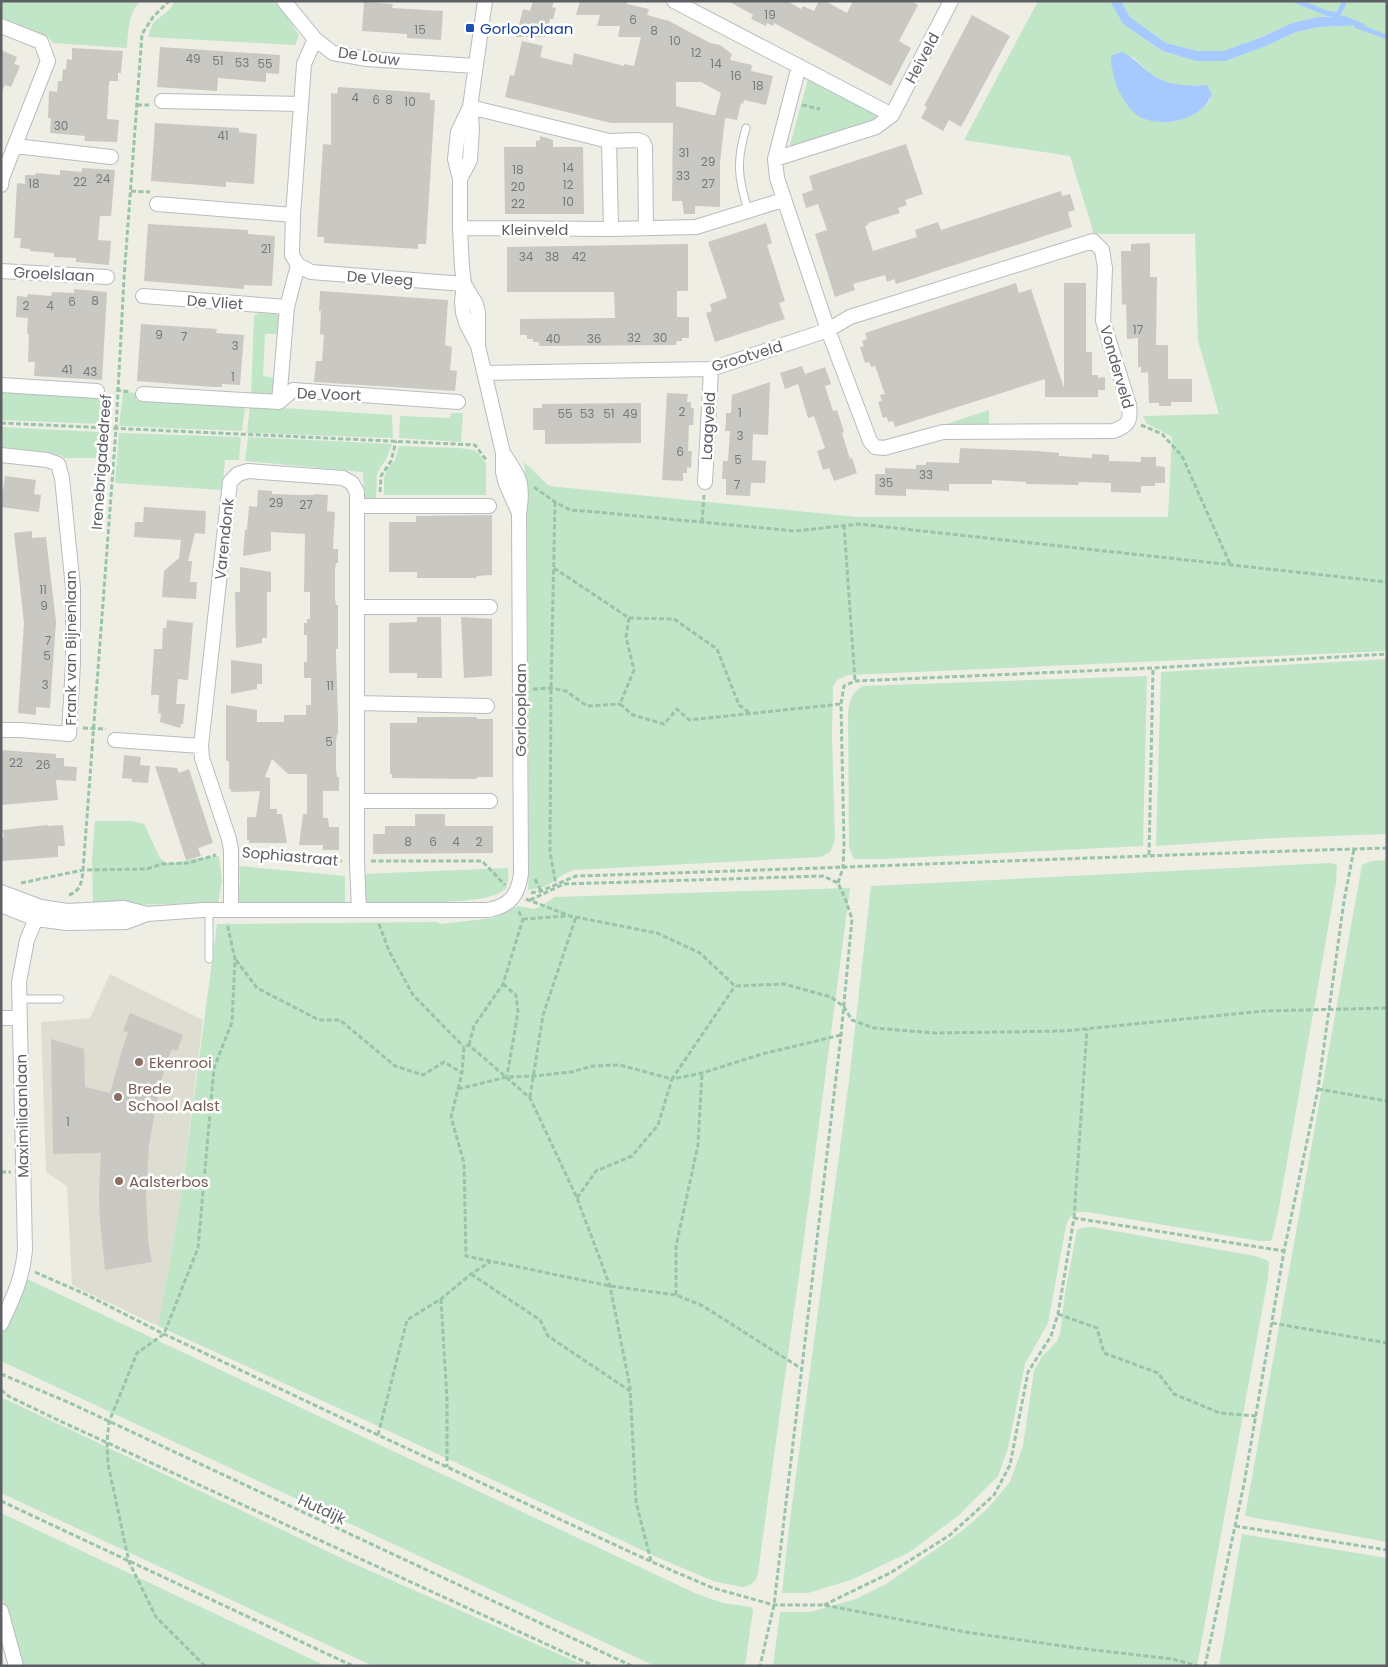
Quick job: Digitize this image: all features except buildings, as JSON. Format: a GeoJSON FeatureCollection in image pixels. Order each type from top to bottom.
{"type":"FeatureCollection","features":[{"type":"Feature","properties":{"kind":"street","name":"De Louw"},"geometry":{"type":"LineString","coordinates":[[284,1],[315,39],[333,53],[367,59],[475,66]]}},
{"type":"Feature","properties":{"kind":"street","name":"Gorlooplaan"},"geometry":{"type":"LineString","coordinates":[[485,1],[470,106],[472,129],[470,160],[460,179],[460,228],[464,284],[462,301],[467,325],[478,346],[485,372],[503,453],[503,472],[506,484],[519,513],[521,874],[519,887],[512,899]]}},
{"type":"Feature","properties":{"kind":"street"},"geometry":{"type":"LineString","coordinates":[[674,1],[892,115],[876,127],[775,159]]}},
{"type":"Feature","properties":{"kind":"street","name":"Heiveld"},"geometry":{"type":"LineString","coordinates":[[892,115],[951,1]]}},
{"type":"Feature","properties":{"kind":"street"},"geometry":{"type":"LineString","coordinates":[[1,26],[41,42],[48,61],[1,184]]}},
{"type":"Feature","properties":{"kind":"street"},"geometry":{"type":"LineString","coordinates":[[279,402],[287,307],[298,265],[292,255],[293,215],[304,64],[315,39]]}},
{"type":"Feature","properties":{"kind":"street"},"geometry":{"type":"LineString","coordinates":[[799,66],[775,159],[777,178],[828,330]]}},
{"type":"Feature","properties":{"kind":"street"},"geometry":{"type":"LineString","coordinates":[[162,101],[301,104]]}},
{"type":"Feature","properties":{"kind":"street"},"geometry":{"type":"LineString","coordinates":[[470,106],[609,141],[637,140],[643,142],[645,147],[646,228]]}},
{"type":"Feature","properties":{"kind":"street"},"geometry":{"type":"LineString","coordinates":[[609,141],[611,229]]}},
{"type":"Feature","properties":{"kind":"street"},"geometry":{"type":"LineString","coordinates":[[15,146],[111,157]]}},
{"type":"Feature","properties":{"kind":"street","name":"Kleinveld"},"geometry":{"type":"LineString","coordinates":[[460,228],[611,229],[696,227],[783,200]]}},
{"type":"Feature","properties":{"kind":"street"},"geometry":{"type":"LineString","coordinates":[[157,204],[293,215]]}},
{"type":"Feature","properties":{"kind":"street","name":"Vonderveld"},"geometry":{"type":"LineString","coordinates":[[1092,241],[1102,250],[1105,268],[1103,321],[1129,405],[1129,420],[1122,428],[1113,431],[943,432],[884,448],[875,447],[870,441],[828,330],[850,317],[1092,241]]}},
{"type":"Feature","properties":{"kind":"street","name":"De Vleeg"},"geometry":{"type":"LineString","coordinates":[[298,265],[311,272],[464,284]]}},
{"type":"Feature","properties":{"kind":"street","name":"Groelslaan"},"geometry":{"type":"LineString","coordinates":[[1,272],[107,277]]}},
{"type":"Feature","properties":{"kind":"street","name":"De Vliet"},"geometry":{"type":"LineString","coordinates":[[143,296],[287,307]]}},
{"type":"Feature","properties":{"kind":"street","name":"Grootveld"},"geometry":{"type":"LineString","coordinates":[[485,372],[711,369],[828,330]]}},
{"type":"Feature","properties":{"kind":"street","name":"Laagveld"},"geometry":{"type":"LineString","coordinates":[[704,482],[711,369]]}},
{"type":"Feature","properties":{"kind":"street"},"geometry":{"type":"LineString","coordinates":[[1,385],[97,391]]}},
{"type":"Feature","properties":{"kind":"street","name":"De Voort"},"geometry":{"type":"LineString","coordinates":[[143,394],[279,402],[293,390],[458,402]]}},
{"type":"Feature","properties":{"kind":"street","name":"Frank van Bijnenlaan"},"geometry":{"type":"LineString","coordinates":[[1,455],[47,460],[58,464],[62,478],[73,588],[73,663],[69,734],[1,730]]}},
{"type":"Feature","properties":{"kind":"street","name":"Varendonk"},"geometry":{"type":"LineString","coordinates":[[228,910],[231,850],[202,758],[201,746],[230,482],[238,474],[248,471],[343,478],[352,483],[357,492],[357,861],[359,910]]}},
{"type":"Feature","properties":{"kind":"street"},"geometry":{"type":"LineString","coordinates":[[357,506],[489,506]]}},
{"type":"Feature","properties":{"kind":"street"},"geometry":{"type":"LineString","coordinates":[[358,607],[490,607]]}},
{"type":"Feature","properties":{"kind":"street"},"geometry":{"type":"LineString","coordinates":[[358,703],[487,706]]}},
{"type":"Feature","properties":{"kind":"street"},"geometry":{"type":"LineString","coordinates":[[118,740],[201,746]]}},
{"type":"Feature","properties":{"kind":"street"},"geometry":{"type":"LineString","coordinates":[[358,801],[490,800]]}},
{"type":"Feature","properties":{"kind":"street"},"geometry":{"type":"LineString","coordinates":[[1,892],[54,923],[126,922],[147,914],[209,910],[488,910],[496,909],[512,899]]}},
{"type":"Feature","properties":{"kind":"street"},"geometry":{"type":"LineString","coordinates":[[1,905],[38,913]]}},
{"type":"Feature","properties":{"kind":"street","name":"Maximiliaanlaan"},"geometry":{"type":"LineString","coordinates":[[1,1324],[19,1284],[25,1250],[20,982],[27,940],[38,913]]}},
{"type":"Feature","properties":{"kind":"street"},"geometry":{"type":"LineString","coordinates":[[1,1018],[20,1018]]}},
{"type":"Feature","properties":{"kind":"street"},"geometry":{"type":"LineString","coordinates":[[1,1611],[16,1666]]}},
{"type":"Feature","properties":{"kind":"lane"},"geometry":{"type":"LineString","coordinates":[[746,128],[741,143],[739,162],[740,180],[748,210]]}},
{"type":"Feature","properties":{"kind":"lane"},"geometry":{"type":"LineString","coordinates":[[209,910],[209,959]]}},
{"type":"Feature","properties":{"kind":"lane"},"geometry":{"type":"LineString","coordinates":[[20,999],[60,999]]}},
{"type":"Feature","properties":{"kind":"path","name":"Irenebrigadedreef"},"geometry":{"type":"LineString","coordinates":[[65,896],[72,895],[81,885],[83,870],[116,429],[124,278],[142,34],[153,17],[169,1]]}},
{"type":"Feature","properties":{"kind":"path"},"geometry":{"type":"LineString","coordinates":[[1129,420],[1162,434],[1182,456],[1230,565]]}},
{"type":"Feature","properties":{"kind":"path"},"geometry":{"type":"LineString","coordinates":[[1,423],[475,445]]}},
{"type":"Feature","properties":{"kind":"path"},"geometry":{"type":"LineString","coordinates":[[379,505],[381,476],[391,461],[396,441]]}},
{"type":"Feature","properties":{"kind":"path"},"geometry":{"type":"LineString","coordinates":[[702,522],[704,482]]}},
{"type":"Feature","properties":{"kind":"path"},"geometry":{"type":"LineString","coordinates":[[556,885],[550,852],[555,502],[570,510],[795,531],[859,524],[1387,582]]}},
{"type":"Feature","properties":{"kind":"path"},"geometry":{"type":"LineString","coordinates":[[844,525],[855,681]]}},
{"type":"Feature","properties":{"kind":"path"},"geometry":{"type":"LineString","coordinates":[[554,568],[629,618],[674,619],[717,649],[738,705],[751,714]]}},
{"type":"Feature","properties":{"kind":"path"},"geometry":{"type":"LineString","coordinates":[[620,704],[634,670],[626,637],[629,618]]}},
{"type":"Feature","properties":{"kind":"path"},"geometry":{"type":"LineString","coordinates":[[838,884],[843,868],[844,844],[841,704],[844,686],[855,681],[1153,668],[1387,654]]}},
{"type":"Feature","properties":{"kind":"path"},"geometry":{"type":"LineString","coordinates":[[1149,855],[1153,668]]}},
{"type":"Feature","properties":{"kind":"path"},"geometry":{"type":"LineString","coordinates":[[531,690],[551,688],[566,691],[587,706],[620,704],[633,715],[664,724],[677,709],[689,720],[841,704]]}},
{"type":"Feature","properties":{"kind":"path"},"geometry":{"type":"LineString","coordinates":[[70,728],[119,730],[118,740]]}},
{"type":"Feature","properties":{"kind":"path"},"geometry":{"type":"LineString","coordinates":[[512,899],[541,891],[576,876],[1387,848]]}},
{"type":"Feature","properties":{"kind":"path"},"geometry":{"type":"LineString","coordinates":[[1206,1666],[1244,1484],[1284,1252],[1318,1090],[1354,849]]}},
{"type":"Feature","properties":{"kind":"path","name":"Sophiastraat"},"geometry":{"type":"LineString","coordinates":[[14,885],[83,870],[146,869],[162,864],[188,864],[231,850],[322,862],[482,861],[512,899],[523,919]]}},
{"type":"Feature","properties":{"kind":"path"},"geometry":{"type":"LineString","coordinates":[[760,1666],[774,1605],[841,1035],[844,1007],[852,919],[838,884],[823,876],[564,884],[529,900],[570,916],[657,933],[700,953],[735,986],[784,984],[831,997],[844,1007],[852,1020],[874,1028],[934,1034],[1036,1032],[1087,1029],[1264,1011],[1387,1008]]}},
{"type":"Feature","properties":{"kind":"path"},"geometry":{"type":"LineString","coordinates":[[205,1666],[156,1617],[129,1562],[108,1464],[107,1442],[109,1422],[137,1353],[164,1334],[198,1248],[214,1068],[232,1022],[235,959],[228,910]]}},
{"type":"Feature","properties":{"kind":"path"},"geometry":{"type":"LineString","coordinates":[[374,910],[389,951],[413,995],[464,1047],[462,1073],[451,1117],[464,1163],[466,1256],[610,1286],[676,1295],[703,1306],[802,1369]]}},
{"type":"Feature","properties":{"kind":"path"},"geometry":{"type":"LineString","coordinates":[[469,1045],[474,1026],[503,984],[523,919],[570,916]]}},
{"type":"Feature","properties":{"kind":"path"},"geometry":{"type":"LineString","coordinates":[[530,1098],[543,1015],[576,917]]}},
{"type":"Feature","properties":{"kind":"path"},"geometry":{"type":"LineString","coordinates":[[235,959],[257,988],[319,1020],[340,1020],[395,1066],[423,1075],[444,1062],[462,1073]]}},
{"type":"Feature","properties":{"kind":"path"},"geometry":{"type":"LineString","coordinates":[[503,984],[516,995],[518,1012],[507,1077]]}},
{"type":"Feature","properties":{"kind":"path"},"geometry":{"type":"LineString","coordinates":[[577,1198],[596,1171],[632,1156],[658,1125],[672,1079],[735,986]]}},
{"type":"Feature","properties":{"kind":"path"},"geometry":{"type":"LineString","coordinates":[[824,1605],[890,1574],[950,1535],[994,1494],[1010,1465],[1028,1372],[1051,1336],[1058,1314],[1074,1218],[1087,1029]]}},
{"type":"Feature","properties":{"kind":"path"},"geometry":{"type":"LineString","coordinates":[[458,1089],[507,1077],[571,1072],[593,1066],[620,1065],[672,1079],[702,1073],[762,1054],[841,1035]]}},
{"type":"Feature","properties":{"kind":"path"},"geometry":{"type":"LineString","coordinates":[[464,1047],[469,1045]]}},
{"type":"Feature","properties":{"kind":"path"},"geometry":{"type":"LineString","coordinates":[[469,1045],[530,1098],[577,1198],[610,1286],[630,1391],[636,1502],[652,1562]]}},
{"type":"Feature","properties":{"kind":"path"},"geometry":{"type":"LineString","coordinates":[[676,1295],[676,1246],[698,1145],[702,1073]]}},
{"type":"Feature","properties":{"kind":"path"},"geometry":{"type":"LineString","coordinates":[[1318,1090],[1387,1101]]}},
{"type":"Feature","properties":{"kind":"path"},"geometry":{"type":"LineString","coordinates":[[1074,1218],[1284,1252]]}},
{"type":"Feature","properties":{"kind":"path"},"geometry":{"type":"LineString","coordinates":[[378,1435],[407,1320],[441,1299],[490,1261]]}},
{"type":"Feature","properties":{"kind":"path"},"geometry":{"type":"LineString","coordinates":[[23,1267],[87,1295],[164,1334],[378,1435],[652,1562],[713,1588],[774,1605],[824,1605],[965,1632],[1172,1659],[1198,1666]]}},
{"type":"Feature","properties":{"kind":"path"},"geometry":{"type":"LineString","coordinates":[[471,1274],[540,1320],[548,1336],[630,1391]]}},
{"type":"Feature","properties":{"kind":"path"},"geometry":{"type":"LineString","coordinates":[[441,1299],[448,1400],[447,1467]]}},
{"type":"Feature","properties":{"kind":"path"},"geometry":{"type":"LineString","coordinates":[[1058,1314],[1097,1328],[1104,1352],[1158,1373],[1174,1394],[1220,1413],[1256,1416]]}},
{"type":"Feature","properties":{"kind":"path"},"geometry":{"type":"LineString","coordinates":[[1272,1324],[1387,1343]]}},
{"type":"Feature","properties":{"kind":"path","name":"Hutdijk"},"geometry":{"type":"LineString","coordinates":[[1,1374],[70,1403],[632,1666]]}},
{"type":"Feature","properties":{"kind":"path","name":"Hutdijk"},"geometry":{"type":"LineString","coordinates":[[1,1390],[10,1397],[594,1666]]}},
{"type":"Feature","properties":{"kind":"path"},"geometry":{"type":"LineString","coordinates":[[1,1501],[353,1666]]}},
{"type":"Feature","properties":{"kind":"path"},"geometry":{"type":"LineString","coordinates":[[1235,1526],[1387,1550]]}},
{"type":"Feature","properties":{"kind":"shaded area","name":"Brede School Aalst"},"geometry":{"type":"Polygon","coordinates":[[[110,974],[203,1020],[179,1211],[158,1326],[72,1285],[67,1186],[46,1172],[41,1022],[90,1018],[110,974]]]}},
{"type":"Feature","properties":{"kind":"green space"},"geometry":{"type":"Polygon","coordinates":[[[1,1],[141,1],[131,17],[127,48],[53,43],[48,37],[1,17],[1,1]]]}},
{"type":"Feature","properties":{"kind":"green space"},"geometry":{"type":"Polygon","coordinates":[[[175,1],[274,1],[282,9],[299,35],[295,45],[148,37],[153,23],[170,9],[175,1]]]}},
{"type":"Feature","properties":{"kind":"green space"},"geometry":{"type":"Polygon","coordinates":[[[1038,1],[1110,1],[1123,24],[1161,51],[1196,61],[1225,61],[1266,46],[1296,32],[1319,27],[1365,25],[1345,16],[1318,17],[1292,23],[1262,37],[1223,51],[1198,51],[1166,43],[1130,17],[1121,1],[1387,1],[1387,651],[848,675],[837,680],[833,687],[832,736],[835,840],[830,852],[821,857],[574,870],[546,886],[528,890],[527,492],[524,462],[549,486],[857,517],[1168,517],[1172,437],[1146,423],[1143,416],[1219,414],[1198,341],[1195,234],[1094,234],[1070,156],[964,140],[1038,1]],[[1112,55],[1200,110],[1209,102],[1212,94],[1207,85],[1178,85],[1164,81],[1151,74],[1133,57],[1112,55]]]}},
{"type":"Feature","properties":{"kind":"green space"},"geometry":{"type":"Polygon","coordinates":[[[808,79],[877,115],[877,119],[790,148],[808,79]]]}},
{"type":"Feature","properties":{"kind":"green space"},"geometry":{"type":"Polygon","coordinates":[[[259,313],[277,314],[280,318],[279,334],[265,334],[263,376],[276,378],[275,395],[251,396],[254,316],[259,313]]]}},
{"type":"Feature","properties":{"kind":"green space"},"geometry":{"type":"Polygon","coordinates":[[[1,390],[102,396],[101,424],[1,420],[1,390]]]}},
{"type":"Feature","properties":{"kind":"green space"},"geometry":{"type":"Polygon","coordinates":[[[123,392],[136,393],[136,400],[245,407],[242,431],[119,426],[123,392]]]}},
{"type":"Feature","properties":{"kind":"green space"},"geometry":{"type":"Polygon","coordinates":[[[250,406],[392,415],[393,438],[247,433],[250,406]]]}},
{"type":"Feature","properties":{"kind":"green space"},"geometry":{"type":"Polygon","coordinates":[[[989,410],[989,425],[943,426],[943,425],[989,410]]]}},
{"type":"Feature","properties":{"kind":"green space"},"geometry":{"type":"Polygon","coordinates":[[[451,413],[463,413],[461,442],[399,438],[400,416],[450,418],[451,413]]]}},
{"type":"Feature","properties":{"kind":"green space"},"geometry":{"type":"Polygon","coordinates":[[[1,427],[99,432],[97,458],[64,458],[58,455],[1,447],[1,427]]]}},
{"type":"Feature","properties":{"kind":"green space"},"geometry":{"type":"Polygon","coordinates":[[[119,433],[241,437],[239,460],[225,460],[222,490],[115,483],[119,433]]]}},
{"type":"Feature","properties":{"kind":"green space"},"geometry":{"type":"Polygon","coordinates":[[[248,437],[392,444],[386,460],[377,475],[376,498],[364,499],[363,472],[245,461],[248,437]]]}},
{"type":"Feature","properties":{"kind":"green space"},"geometry":{"type":"Polygon","coordinates":[[[399,446],[474,450],[486,464],[486,495],[384,495],[384,477],[388,468],[395,460],[399,446]]]}},
{"type":"Feature","properties":{"kind":"green space"},"geometry":{"type":"Polygon","coordinates":[[[1387,659],[1387,834],[1277,838],[1156,846],[1161,672],[1387,659]]]}},
{"type":"Feature","properties":{"kind":"green space"},"geometry":{"type":"Polygon","coordinates":[[[1147,676],[1143,846],[854,859],[849,847],[848,712],[852,697],[862,686],[1147,676]]]}},
{"type":"Feature","properties":{"kind":"green space"},"geometry":{"type":"Polygon","coordinates":[[[95,821],[132,821],[144,824],[160,858],[166,863],[219,856],[222,880],[218,904],[93,905],[92,859],[95,821]]]}},
{"type":"Feature","properties":{"kind":"green space"},"geometry":{"type":"Polygon","coordinates":[[[1387,860],[1387,1542],[1245,1516],[1362,865],[1372,861],[1387,860]]]}},
{"type":"Feature","properties":{"kind":"green space"},"geometry":{"type":"Polygon","coordinates":[[[1330,863],[1337,866],[1336,883],[1272,1239],[1270,1241],[1259,1241],[1087,1212],[1073,1214],[1066,1226],[1048,1323],[1025,1364],[1008,1448],[998,1476],[959,1515],[910,1552],[851,1580],[808,1593],[782,1593],[789,1527],[849,1081],[871,886],[1330,863]]]}},
{"type":"Feature","properties":{"kind":"green space"},"geometry":{"type":"Polygon","coordinates":[[[239,866],[345,876],[345,903],[237,904],[240,882],[239,866]]]}},
{"type":"Feature","properties":{"kind":"green space"},"geometry":{"type":"Polygon","coordinates":[[[508,868],[506,888],[494,895],[478,899],[415,903],[363,903],[363,874],[508,868]]]}},
{"type":"Feature","properties":{"kind":"green space"},"geometry":{"type":"Polygon","coordinates":[[[850,888],[758,1573],[756,1580],[750,1585],[742,1587],[713,1581],[661,1559],[378,1426],[158,1326],[179,1211],[217,924],[437,922],[441,924],[493,918],[518,906],[534,909],[555,897],[850,888]]]}},
{"type":"Feature","properties":{"kind":"green space"},"geometry":{"type":"Polygon","coordinates":[[[1092,1227],[1255,1256],[1267,1260],[1269,1263],[1268,1278],[1197,1666],[773,1666],[780,1612],[810,1612],[856,1599],[886,1584],[962,1531],[988,1508],[1010,1482],[1023,1446],[1034,1371],[1041,1358],[1057,1341],[1060,1334],[1065,1293],[1077,1230],[1092,1227]]]}},
{"type":"Feature","properties":{"kind":"green space"},"geometry":{"type":"Polygon","coordinates":[[[27,1279],[697,1594],[723,1603],[751,1607],[753,1610],[745,1666],[655,1666],[1,1361],[1,1337],[27,1279]]]}},
{"type":"Feature","properties":{"kind":"green space"},"geometry":{"type":"Polygon","coordinates":[[[1,1397],[350,1562],[586,1666],[373,1666],[1,1493],[1,1397]]]}},
{"type":"Feature","properties":{"kind":"green space"},"geometry":{"type":"Polygon","coordinates":[[[1,1513],[326,1666],[20,1666],[1,1594],[1,1513]]]}},
{"type":"Feature","properties":{"kind":"green space"},"geometry":{"type":"Polygon","coordinates":[[[1242,1534],[1387,1558],[1387,1666],[1219,1666],[1242,1534]]]}},
{"type":"Feature","properties":{"kind":"water"},"geometry":{"type":"Polygon","coordinates":[[[1110,1],[1121,1],[1130,17],[1166,43],[1198,51],[1223,51],[1262,37],[1292,23],[1318,17],[1345,16],[1367,25],[1319,27],[1296,32],[1266,46],[1225,61],[1196,61],[1162,51],[1123,24],[1110,1]]]}},
{"type":"Feature","properties":{"kind":"water"},"geometry":{"type":"Polygon","coordinates":[[[1122,52],[1134,59],[1150,73],[1163,80],[1185,85],[1207,85],[1212,94],[1200,110],[1182,119],[1161,122],[1142,118],[1128,106],[1116,83],[1111,58],[1112,55],[1122,52]]]}},
{"type":"Feature","properties":{"kind":"waterway"},"geometry":{"type":"LineString","coordinates":[[1297,1],[1326,13],[1338,15],[1345,1]]}},
{"type":"Feature","properties":{"kind":"waterway"},"geometry":{"type":"LineString","coordinates":[[1357,26],[1387,37]]}},
{"type":"Feature","properties":{"kind":"place","name":"Gorlooplaan"},"geometry":{"type":"Point","coordinates":[470,28]}},
{"type":"Feature","properties":{"kind":"place","name":"Ekenrooi"},"geometry":{"type":"Point","coordinates":[139,1062]}},
{"type":"Feature","properties":{"kind":"place","name":"Brede School Aalst"},"geometry":{"type":"Point","coordinates":[118,1097]}},
{"type":"Feature","properties":{"kind":"place","name":"Aalsterbos"},"geometry":{"type":"Point","coordinates":[119,1181]}}]}
